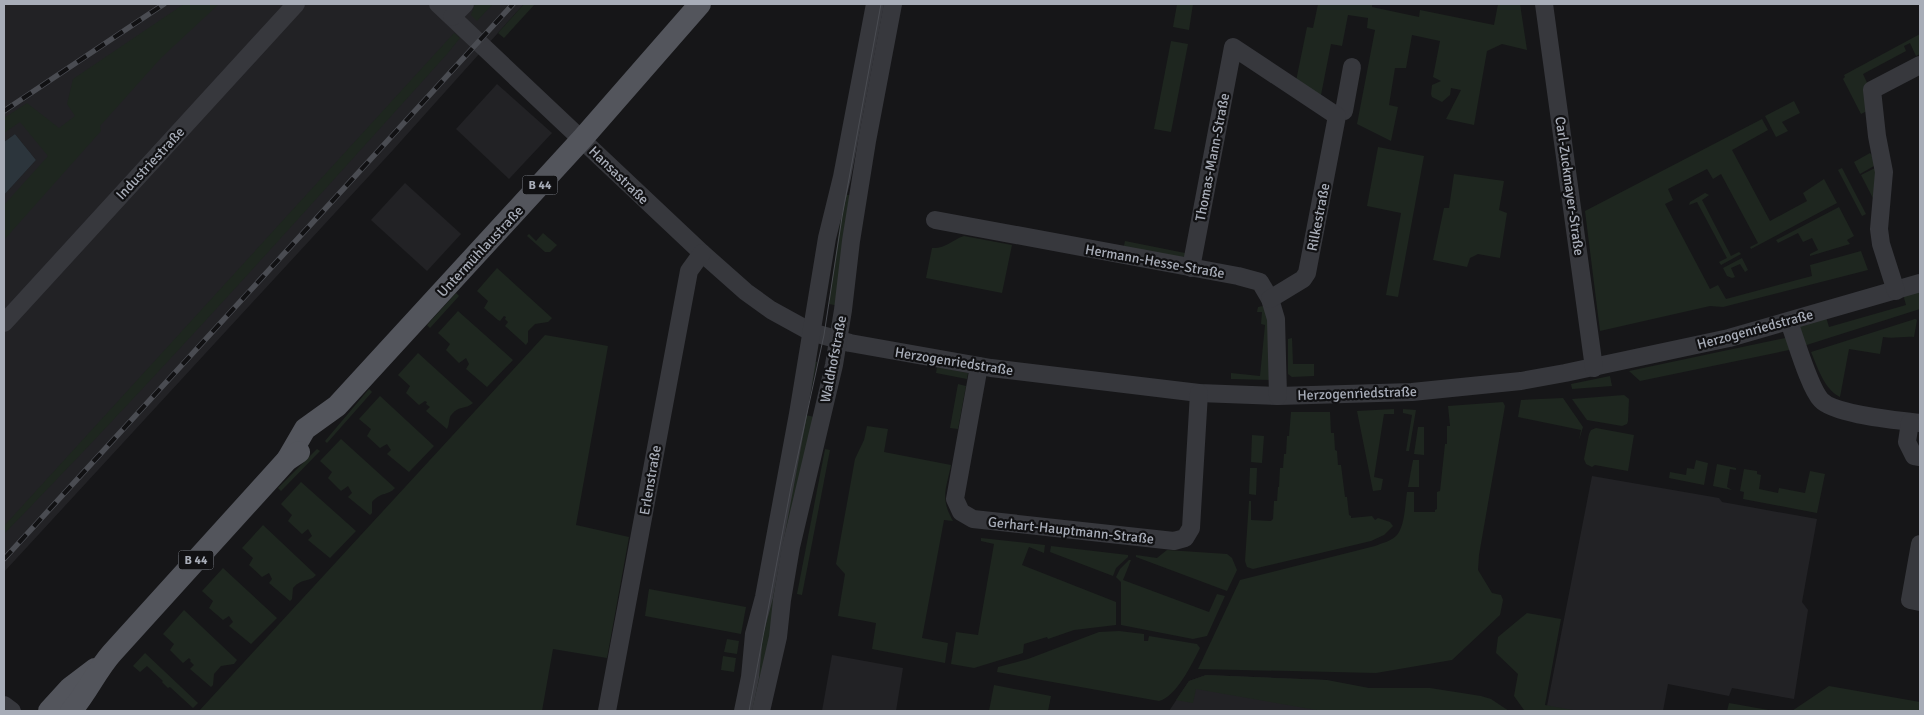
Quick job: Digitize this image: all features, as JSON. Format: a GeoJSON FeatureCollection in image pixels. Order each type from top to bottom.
{"type":"FeatureCollection","features":[{"type":"Feature","properties":{"kind":"main road","name":"Untermühlaustraße"},"geometry":{"type":"LineString","coordinates":[[49,711],[70,688],[106,660],[287,460],[316,440],[336,406],[582,139],[700,4]]}},
{"type":"Feature","properties":{"kind":"main road","name":"Untermühlaustraße"},"geometry":{"type":"LineString","coordinates":[[71,711],[83,697],[106,660]]}},
{"type":"Feature","properties":{"kind":"street","name":"Industriestraße"},"geometry":{"type":"LineString","coordinates":[[4,323],[296,4]]}},
{"type":"Feature","properties":{"kind":"street","name":"Hansastraße"},"geometry":{"type":"LineString","coordinates":[[438,4],[702,253],[771,310],[811,332]]}},
{"type":"Feature","properties":{"kind":"street"},"geometry":{"type":"LineString","coordinates":[[452,17],[464,4]]}},
{"type":"Feature","properties":{"kind":"street","name":"Waldhofstraße"},"geometry":{"type":"LineString","coordinates":[[743,711],[750,678],[754,634],[766,588],[828,238],[842,177],[874,4]]}},
{"type":"Feature","properties":{"kind":"street","name":"Waldhofstraße"},"geometry":{"type":"LineString","coordinates":[[761,711],[778,637],[791,547],[832,372],[843,310],[851,240],[867,141],[893,4]]}},
{"type":"Feature","properties":{"kind":"street","name":"Carl-Zuckmayer-Straße"},"geometry":{"type":"LineString","coordinates":[[1544,4],[1594,368]]}},
{"type":"Feature","properties":{"kind":"street","name":"Thomas-Mann-Straße"},"geometry":{"type":"LineString","coordinates":[[1191,268],[1233,47],[1341,113]]}},
{"type":"Feature","properties":{"kind":"street"},"geometry":{"type":"LineString","coordinates":[[1896,291],[1881,244],[1879,229],[1884,172],[1877,136],[1872,90],[1920,65]]}},
{"type":"Feature","properties":{"kind":"street","name":"Rilkestraße"},"geometry":{"type":"LineString","coordinates":[[1270,299],[1303,280],[1308,273],[1352,67]]}},
{"type":"Feature","properties":{"kind":"street","name":"Hermann-Hesse-Straße"},"geometry":{"type":"LineString","coordinates":[[935,220],[1260,282],[1270,299],[1276,319],[1278,396]]}},
{"type":"Feature","properties":{"kind":"street","name":"Erlenstraße"},"geometry":{"type":"LineString","coordinates":[[607,711],[689,271],[702,253]]}},
{"type":"Feature","properties":{"kind":"street","name":"Herzogenriedstraße"},"geometry":{"type":"LineString","coordinates":[[811,332],[880,350],[979,366],[1199,393],[1278,396],[1412,392],[1520,381],[1594,368],[1729,338],[1920,283]]}},
{"type":"Feature","properties":{"kind":"street"},"geometry":{"type":"LineString","coordinates":[[1789,322],[1809,377],[1820,399],[1842,410],[1915,422],[1906,442],[1914,456],[1920,457]]}},
{"type":"Feature","properties":{"kind":"street","name":"Gerhart-Hauptmann-Straße"},"geometry":{"type":"LineString","coordinates":[[979,366],[955,499],[961,512],[973,519],[1174,541],[1185,538],[1191,528],[1199,393]]}},
{"type":"Feature","properties":{"kind":"street"},"geometry":{"type":"LineString","coordinates":[[1920,544],[1910,600],[1920,602]]}},
{"type":"Feature","properties":{"kind":"street"},"geometry":{"type":"LineString","coordinates":[[4,705],[12,711]]}},
{"type":"Feature","properties":{"kind":"shaded area"},"geometry":{"type":"Polygon","coordinates":[[[4,4],[524,4],[393,150],[4,572],[4,195],[36,160],[15,134],[4,142],[4,4]]]}},
{"type":"Feature","properties":{"kind":"shaded area"},"geometry":{"type":"Polygon","coordinates":[[[184,4],[219,4],[161,58],[100,126],[101,131],[4,240],[4,205],[48,156],[20,122],[4,133],[4,118],[27,103],[59,128],[75,116],[67,104],[73,79],[184,4]]]}},
{"type":"Feature","properties":{"kind":"shaded area"},"geometry":{"type":"Polygon","coordinates":[[[475,4],[493,4],[477,21],[471,15],[475,4]]]}},
{"type":"Feature","properties":{"kind":"shaded area"},"geometry":{"type":"Polygon","coordinates":[[[524,4],[535,4],[504,38],[498,33],[524,4]]]}},
{"type":"Feature","properties":{"kind":"shaded area"},"geometry":{"type":"Polygon","coordinates":[[[1177,4],[1193,4],[1189,30],[1173,27],[1177,4]]]}},
{"type":"Feature","properties":{"kind":"shaded area"},"geometry":{"type":"Polygon","coordinates":[[[1318,4],[1372,4],[1372,7],[1419,17],[1420,10],[1494,25],[1498,4],[1520,4],[1527,50],[1502,44],[1487,51],[1474,125],[1446,119],[1461,90],[1451,88],[1450,95],[1442,102],[1432,97],[1432,85],[1441,81],[1433,77],[1440,41],[1412,35],[1406,68],[1395,68],[1389,105],[1398,107],[1391,141],[1357,124],[1375,30],[1367,28],[1368,18],[1348,15],[1342,46],[1331,44],[1321,95],[1296,81],[1307,27],[1313,28],[1318,4]]]}},
{"type":"Feature","properties":{"kind":"shaded area"},"geometry":{"type":"Polygon","coordinates":[[[454,33],[460,38],[448,53],[173,356],[4,534],[4,526],[454,33]]]}},
{"type":"Feature","properties":{"kind":"shaded area"},"geometry":{"type":"Polygon","coordinates":[[[1920,34],[1920,54],[1916,56],[1910,43],[1904,46],[1906,51],[1863,74],[1868,85],[1867,111],[1861,114],[1843,79],[1844,75],[1920,34]]]}},
{"type":"Feature","properties":{"kind":"shaded area"},"geometry":{"type":"Polygon","coordinates":[[[1171,41],[1188,44],[1171,132],[1154,129],[1171,41]]]}},
{"type":"Feature","properties":{"kind":"shaded area"},"geometry":{"type":"Polygon","coordinates":[[[497,84],[552,133],[509,179],[456,129],[497,84]]]}},
{"type":"Feature","properties":{"kind":"shaded area"},"geometry":{"type":"Polygon","coordinates":[[[1794,101],[1800,113],[1782,122],[1788,131],[1776,137],[1765,116],[1794,101]]]}},
{"type":"Feature","properties":{"kind":"shaded area"},"geometry":{"type":"Polygon","coordinates":[[[1762,119],[1768,130],[1732,150],[1770,221],[1807,201],[1803,193],[1824,179],[1837,203],[1751,249],[1750,247],[1758,243],[1721,174],[1713,179],[1707,169],[1668,189],[1673,200],[1665,204],[1710,289],[1718,285],[1726,299],[1812,276],[1810,265],[1861,251],[1868,270],[1723,307],[1710,306],[1600,331],[1585,211],[1762,119]]]}},
{"type":"Feature","properties":{"kind":"shaded area"},"geometry":{"type":"Polygon","coordinates":[[[15,134],[36,160],[4,195],[4,142],[15,134]]]}},
{"type":"Feature","properties":{"kind":"shaded area"},"geometry":{"type":"Polygon","coordinates":[[[1378,147],[1424,156],[1398,297],[1386,295],[1401,213],[1367,206],[1378,147]]]}},
{"type":"Feature","properties":{"kind":"shaded area"},"geometry":{"type":"Polygon","coordinates":[[[1870,153],[1876,161],[1876,204],[1861,175],[1875,168],[1874,166],[1860,174],[1854,162],[1870,153]]]}},
{"type":"Feature","properties":{"kind":"shaded area"},"geometry":{"type":"Polygon","coordinates":[[[1842,168],[1866,214],[1862,216],[1838,170],[1842,168]]]}},
{"type":"Feature","properties":{"kind":"shaded area"},"geometry":{"type":"Polygon","coordinates":[[[1454,174],[1504,181],[1499,210],[1507,213],[1500,258],[1478,254],[1470,258],[1467,267],[1433,260],[1444,208],[1449,208],[1454,174]]]}},
{"type":"Feature","properties":{"kind":"shaded area"},"geometry":{"type":"Polygon","coordinates":[[[405,183],[461,234],[427,271],[371,220],[405,183]]]}},
{"type":"Feature","properties":{"kind":"shaded area"},"geometry":{"type":"Polygon","coordinates":[[[1705,193],[1709,195],[1702,200],[1731,256],[1739,252],[1741,254],[1721,265],[1719,262],[1727,258],[1697,202],[1689,205],[1690,202],[1705,193]]]}},
{"type":"Feature","properties":{"kind":"shaded area"},"geometry":{"type":"Polygon","coordinates":[[[844,194],[853,196],[840,306],[829,304],[844,194]]]}},
{"type":"Feature","properties":{"kind":"shaded area"},"geometry":{"type":"Polygon","coordinates":[[[1839,207],[1854,236],[1847,240],[1850,244],[1810,256],[1810,254],[1818,250],[1812,238],[1803,242],[1798,233],[1778,243],[1776,240],[1839,207]]]}},
{"type":"Feature","properties":{"kind":"shaded area"},"geometry":{"type":"Polygon","coordinates":[[[543,233],[557,245],[550,252],[545,252],[527,236],[529,234],[536,241],[543,233]]]}},
{"type":"Feature","properties":{"kind":"shaded area"},"geometry":{"type":"Polygon","coordinates":[[[964,236],[1012,245],[1002,293],[926,278],[932,248],[945,246],[964,236]]]}},
{"type":"Feature","properties":{"kind":"shaded area"},"geometry":{"type":"Polygon","coordinates":[[[1125,241],[1190,254],[1189,262],[1123,250],[1125,241]]]}},
{"type":"Feature","properties":{"kind":"shaded area"},"geometry":{"type":"Polygon","coordinates":[[[1742,258],[1748,270],[1745,272],[1740,264],[1731,268],[1735,277],[1727,276],[1723,268],[1742,258]]]}},
{"type":"Feature","properties":{"kind":"shaded area"},"geometry":{"type":"Polygon","coordinates":[[[497,268],[552,318],[548,322],[535,324],[528,331],[528,342],[526,345],[505,326],[508,322],[505,319],[506,317],[504,316],[500,321],[484,308],[488,301],[477,291],[497,268]]]}},
{"type":"Feature","properties":{"kind":"shaded area"},"geometry":{"type":"Polygon","coordinates":[[[1920,289],[1920,309],[1794,349],[1640,381],[1629,371],[1790,337],[1789,328],[1826,317],[1829,327],[1906,305],[1903,294],[1920,289]]]}},
{"type":"Feature","properties":{"kind":"shaded area"},"geometry":{"type":"Polygon","coordinates":[[[456,293],[459,296],[430,328],[427,325],[456,293]]]}},
{"type":"Feature","properties":{"kind":"shaded area"},"geometry":{"type":"Polygon","coordinates":[[[1263,306],[1269,320],[1270,380],[1231,379],[1231,373],[1260,376],[1265,325],[1261,324],[1262,312],[1257,312],[1258,307],[1263,306]]]}},
{"type":"Feature","properties":{"kind":"shaded area"},"geometry":{"type":"Polygon","coordinates":[[[458,311],[513,360],[487,387],[466,369],[469,364],[466,358],[459,363],[446,350],[450,344],[438,333],[458,311]]]}},
{"type":"Feature","properties":{"kind":"shaded area"},"geometry":{"type":"Polygon","coordinates":[[[1915,319],[1917,320],[1914,337],[1883,337],[1880,354],[1849,349],[1840,397],[1830,389],[1822,377],[1811,352],[1915,319]]]}},
{"type":"Feature","properties":{"kind":"shaded area"},"geometry":{"type":"Polygon","coordinates":[[[545,335],[608,346],[576,525],[629,537],[607,658],[553,649],[542,711],[199,711],[545,335]]]}},
{"type":"Feature","properties":{"kind":"shaded area"},"geometry":{"type":"Polygon","coordinates":[[[1292,338],[1293,364],[1314,364],[1314,376],[1292,377],[1288,374],[1288,339],[1292,338]]]}},
{"type":"Feature","properties":{"kind":"shaded area"},"geometry":{"type":"Polygon","coordinates":[[[418,353],[473,403],[454,411],[450,417],[447,429],[426,411],[430,407],[426,404],[427,402],[425,401],[419,405],[406,393],[410,386],[398,375],[418,353]]]}},
{"type":"Feature","properties":{"kind":"shaded area"},"geometry":{"type":"Polygon","coordinates":[[[810,361],[817,362],[806,415],[814,417],[759,711],[747,711],[810,361]]]}},
{"type":"Feature","properties":{"kind":"shaded area"},"geometry":{"type":"Polygon","coordinates":[[[937,367],[968,373],[967,379],[936,373],[937,367]]]}},
{"type":"Feature","properties":{"kind":"shaded area"},"geometry":{"type":"Polygon","coordinates":[[[1610,376],[1612,386],[1572,389],[1571,384],[1610,376]]]}},
{"type":"Feature","properties":{"kind":"shaded area"},"geometry":{"type":"Polygon","coordinates":[[[958,384],[966,386],[958,429],[950,428],[958,384]]]}},
{"type":"Feature","properties":{"kind":"shaded area"},"geometry":{"type":"Polygon","coordinates":[[[369,389],[372,392],[327,443],[325,441],[369,389]]]}},
{"type":"Feature","properties":{"kind":"shaded area"},"geometry":{"type":"Polygon","coordinates":[[[1624,395],[1629,399],[1628,421],[1627,424],[1622,426],[1587,420],[1572,399],[1624,395]]]}},
{"type":"Feature","properties":{"kind":"shaded area"},"geometry":{"type":"Polygon","coordinates":[[[380,396],[434,446],[409,472],[387,454],[391,450],[387,444],[380,448],[367,436],[371,429],[359,419],[380,396]]]}},
{"type":"Feature","properties":{"kind":"shaded area"},"geometry":{"type":"Polygon","coordinates":[[[1563,398],[1583,427],[1579,440],[1581,430],[1518,417],[1521,400],[1563,398]]]}},
{"type":"Feature","properties":{"kind":"shaded area"},"geometry":{"type":"Polygon","coordinates":[[[1503,402],[1505,406],[1478,570],[1492,593],[1501,595],[1503,600],[1500,615],[1452,660],[1376,673],[1198,669],[1240,580],[1375,546],[1390,540],[1397,535],[1402,526],[1407,492],[1414,492],[1414,512],[1435,512],[1437,509],[1437,492],[1440,491],[1445,444],[1447,444],[1447,426],[1450,426],[1448,406],[1503,402]]]}},
{"type":"Feature","properties":{"kind":"shaded area"},"geometry":{"type":"Polygon","coordinates":[[[1394,409],[1394,414],[1384,414],[1374,477],[1383,479],[1381,490],[1373,491],[1357,411],[1394,409]]]}},
{"type":"Feature","properties":{"kind":"shaded area"},"geometry":{"type":"Polygon","coordinates":[[[1403,409],[1416,410],[1409,451],[1406,451],[1412,415],[1403,413],[1403,409]]]}},
{"type":"Feature","properties":{"kind":"shaded area"},"geometry":{"type":"Polygon","coordinates":[[[1291,412],[1330,412],[1331,433],[1334,433],[1335,450],[1337,451],[1338,465],[1341,465],[1349,515],[1351,518],[1372,516],[1375,520],[1378,518],[1390,522],[1393,526],[1384,535],[1371,541],[1253,569],[1247,567],[1245,561],[1249,501],[1251,501],[1251,520],[1271,521],[1273,519],[1274,501],[1277,501],[1279,487],[1280,468],[1283,468],[1284,454],[1286,454],[1291,412]]]}},
{"type":"Feature","properties":{"kind":"shaded area"},"geometry":{"type":"Polygon","coordinates":[[[867,426],[888,429],[884,452],[951,465],[945,500],[953,521],[944,520],[922,638],[948,643],[945,663],[872,649],[876,623],[838,616],[845,574],[836,564],[855,459],[864,440],[867,426]]]}},
{"type":"Feature","properties":{"kind":"shaded area"},"geometry":{"type":"Polygon","coordinates":[[[1418,427],[1424,427],[1424,455],[1414,454],[1418,427]]]}},
{"type":"Feature","properties":{"kind":"shaded area"},"geometry":{"type":"Polygon","coordinates":[[[1596,428],[1634,435],[1628,471],[1595,465],[1592,467],[1586,464],[1584,459],[1589,434],[1591,430],[1596,428]]]}},
{"type":"Feature","properties":{"kind":"shaded area"},"geometry":{"type":"Polygon","coordinates":[[[1252,435],[1264,436],[1262,463],[1251,462],[1252,435]]]}},
{"type":"Feature","properties":{"kind":"shaded area"},"geometry":{"type":"Polygon","coordinates":[[[341,439],[395,488],[372,502],[372,513],[370,515],[348,497],[352,493],[348,486],[341,491],[328,478],[332,472],[320,461],[341,439]]]}},
{"type":"Feature","properties":{"kind":"shaded area"},"geometry":{"type":"Polygon","coordinates":[[[317,449],[320,451],[281,491],[278,488],[317,449]]]}},
{"type":"Feature","properties":{"kind":"shaded area"},"geometry":{"type":"Polygon","coordinates":[[[825,449],[830,450],[802,595],[797,594],[825,449]]]}},
{"type":"Feature","properties":{"kind":"shaded area"},"geometry":{"type":"Polygon","coordinates":[[[1413,460],[1419,460],[1419,487],[1408,487],[1413,460]]]}},
{"type":"Feature","properties":{"kind":"shaded area"},"geometry":{"type":"Polygon","coordinates":[[[1696,460],[1708,463],[1704,485],[1669,478],[1670,472],[1686,475],[1687,468],[1694,469],[1696,460]]]}},
{"type":"Feature","properties":{"kind":"shaded area"},"geometry":{"type":"Polygon","coordinates":[[[1717,464],[1736,468],[1736,470],[1730,469],[1727,487],[1732,490],[1713,486],[1717,464]]]}},
{"type":"Feature","properties":{"kind":"shaded area"},"geometry":{"type":"Polygon","coordinates":[[[1250,468],[1257,468],[1256,495],[1249,494],[1250,468]]]}},
{"type":"Feature","properties":{"kind":"shaded area"},"geometry":{"type":"Polygon","coordinates":[[[1744,469],[1757,471],[1757,474],[1761,475],[1759,489],[1778,493],[1779,488],[1805,493],[1810,471],[1825,474],[1817,513],[1743,499],[1744,492],[1740,491],[1744,469]]]}},
{"type":"Feature","properties":{"kind":"shaded area"},"geometry":{"type":"Polygon","coordinates":[[[1592,476],[1719,498],[1722,502],[1817,519],[1802,602],[1808,610],[1794,699],[1732,688],[1729,696],[1668,684],[1663,711],[1546,711],[1592,476]]]}},
{"type":"Feature","properties":{"kind":"shaded area"},"geometry":{"type":"Polygon","coordinates":[[[301,482],[356,531],[330,558],[308,540],[312,536],[308,529],[302,534],[288,521],[292,515],[281,504],[301,482]]]}},
{"type":"Feature","properties":{"kind":"shaded area"},"geometry":{"type":"Polygon","coordinates":[[[263,525],[316,575],[311,579],[300,582],[293,588],[290,601],[269,583],[272,579],[269,573],[262,577],[249,565],[253,558],[242,548],[263,525]]]}},
{"type":"Feature","properties":{"kind":"shaded area"},"geometry":{"type":"Polygon","coordinates":[[[981,538],[1045,545],[1044,553],[1029,547],[1022,565],[1116,602],[1116,625],[1074,630],[1048,639],[1047,637],[1024,644],[1023,653],[974,668],[951,664],[956,632],[978,635],[994,544],[981,541],[981,538]]]}},
{"type":"Feature","properties":{"kind":"shaded area"},"geometry":{"type":"Polygon","coordinates":[[[1051,546],[1128,555],[1128,557],[1116,568],[1113,576],[1050,552],[1051,546]]]}},
{"type":"Feature","properties":{"kind":"shaded area"},"geometry":{"type":"Polygon","coordinates":[[[1167,550],[1227,554],[1232,558],[1237,570],[1227,591],[1136,557],[1136,555],[1157,558],[1167,550]]]}},
{"type":"Feature","properties":{"kind":"shaded area"},"geometry":{"type":"Polygon","coordinates":[[[1131,560],[1123,580],[1209,612],[1217,594],[1225,596],[1207,636],[1193,639],[1121,625],[1121,582],[1116,577],[1120,569],[1131,560]]]}},
{"type":"Feature","properties":{"kind":"shaded area"},"geometry":{"type":"Polygon","coordinates":[[[223,568],[277,618],[251,644],[229,626],[233,622],[229,616],[223,620],[209,608],[213,601],[202,591],[223,568]]]}},
{"type":"Feature","properties":{"kind":"shaded area"},"geometry":{"type":"Polygon","coordinates":[[[649,589],[746,607],[741,634],[645,616],[649,589]]]}},
{"type":"Feature","properties":{"kind":"shaded area"},"geometry":{"type":"Polygon","coordinates":[[[184,610],[237,660],[234,664],[221,666],[214,674],[211,687],[190,669],[194,665],[189,658],[183,663],[170,650],[174,644],[163,634],[184,610]]]}},
{"type":"Feature","properties":{"kind":"shaded area"},"geometry":{"type":"Polygon","coordinates":[[[1527,613],[1561,619],[1545,705],[1578,711],[1524,710],[1514,696],[1518,674],[1496,653],[1498,637],[1527,613]]]}},
{"type":"Feature","properties":{"kind":"shaded area"},"geometry":{"type":"Polygon","coordinates":[[[1119,631],[1144,634],[1144,641],[1148,641],[1149,636],[1197,644],[1200,648],[1177,687],[1159,701],[997,672],[998,667],[1028,659],[1099,632],[1119,631]]]}},
{"type":"Feature","properties":{"kind":"shaded area"},"geometry":{"type":"Polygon","coordinates":[[[727,639],[739,641],[737,654],[724,652],[727,639]]]}},
{"type":"Feature","properties":{"kind":"shaded area"},"geometry":{"type":"Polygon","coordinates":[[[145,653],[198,703],[193,708],[170,687],[168,688],[147,666],[140,672],[133,666],[145,653]]]}},
{"type":"Feature","properties":{"kind":"shaded area"},"geometry":{"type":"Polygon","coordinates":[[[832,655],[903,668],[896,711],[822,711],[832,655]]]}},
{"type":"Feature","properties":{"kind":"shaded area"},"geometry":{"type":"Polygon","coordinates":[[[723,656],[736,658],[734,672],[721,670],[723,656]]]}},
{"type":"Feature","properties":{"kind":"shaded area"},"geometry":{"type":"Polygon","coordinates":[[[1206,675],[1327,680],[1365,711],[1169,711],[1189,681],[1206,675]]]}},
{"type":"Feature","properties":{"kind":"shaded area"},"geometry":{"type":"Polygon","coordinates":[[[1206,675],[1327,680],[1369,688],[1430,688],[1481,696],[1491,699],[1509,711],[1322,711],[1196,689],[1193,703],[1176,700],[1189,681],[1206,675]]]}},
{"type":"Feature","properties":{"kind":"shaded area"},"geometry":{"type":"Polygon","coordinates":[[[994,685],[1051,696],[1048,711],[989,711],[994,685]]]}},
{"type":"Feature","properties":{"kind":"shaded area"},"geometry":{"type":"Polygon","coordinates":[[[1829,686],[1920,702],[1920,711],[1792,711],[1829,686]]]}},
{"type":"Feature","properties":{"kind":"shaded area"},"geometry":{"type":"Polygon","coordinates":[[[1729,703],[1774,711],[1727,711],[1729,703]]]}},
{"type":"Feature","properties":{"kind":"tram line"},"geometry":{"type":"LineString","coordinates":[[749,711],[791,487],[824,335],[842,217],[881,4]]}},
{"type":"Feature","properties":{"kind":"railway"},"geometry":{"type":"LineString","coordinates":[[4,111],[164,4]]}},
{"type":"Feature","properties":{"kind":"railway"},"geometry":{"type":"LineString","coordinates":[[4,559],[513,4]]}}]}
